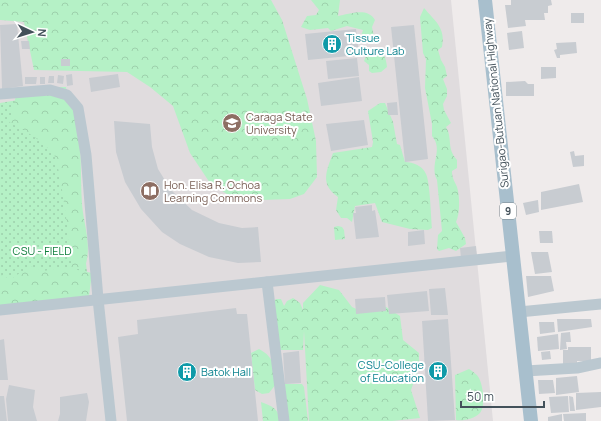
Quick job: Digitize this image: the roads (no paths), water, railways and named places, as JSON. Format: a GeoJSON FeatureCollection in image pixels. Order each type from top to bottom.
{"type":"FeatureCollection","features":[{"type":"Feature","properties":{"kind":"main road","name":"Surigao-Butuan National Highway"},"geometry":{"type":"LineString","coordinates":[[485,0],[531,421]]}},
{"type":"Feature","properties":{"kind":"street"},"geometry":{"type":"LineString","coordinates":[[0,94],[50,90],[67,95],[78,108],[86,155],[98,299],[111,421]]}},
{"type":"Feature","properties":{"kind":"street"},"geometry":{"type":"LineString","coordinates":[[0,310],[512,256]]}},
{"type":"Feature","properties":{"kind":"street"},"geometry":{"type":"LineString","coordinates":[[267,282],[284,421]]}},
{"type":"Feature","properties":{"kind":"street"},"geometry":{"type":"LineString","coordinates":[[519,312],[601,304]]}},
{"type":"Feature","properties":{"kind":"street"},"geometry":{"type":"LineString","coordinates":[[525,371],[577,368],[601,363]]}},
{"type":"Feature","properties":{"kind":"place","name":"Tissue Culture Lab"},"geometry":{"type":"Point","coordinates":[332,44]}},
{"type":"Feature","properties":{"kind":"place","name":"Caraga State University"},"geometry":{"type":"Point","coordinates":[232,123]}},
{"type":"Feature","properties":{"kind":"place","name":"Hon. Elisa R. Ochoa Learning Commons"},"geometry":{"type":"Point","coordinates":[150,191]}},
{"type":"Feature","properties":{"kind":"place","name":"CSU-College of Education"},"geometry":{"type":"Point","coordinates":[438,371]}},
{"type":"Feature","properties":{"kind":"place","name":"Batok Hall"},"geometry":{"type":"Point","coordinates":[187,372]}},
{"type":"Feature","properties":{"kind":"park label","name":"CSU - FIELD"},"geometry":{"type":"Point","coordinates":[42,251]}}]}
